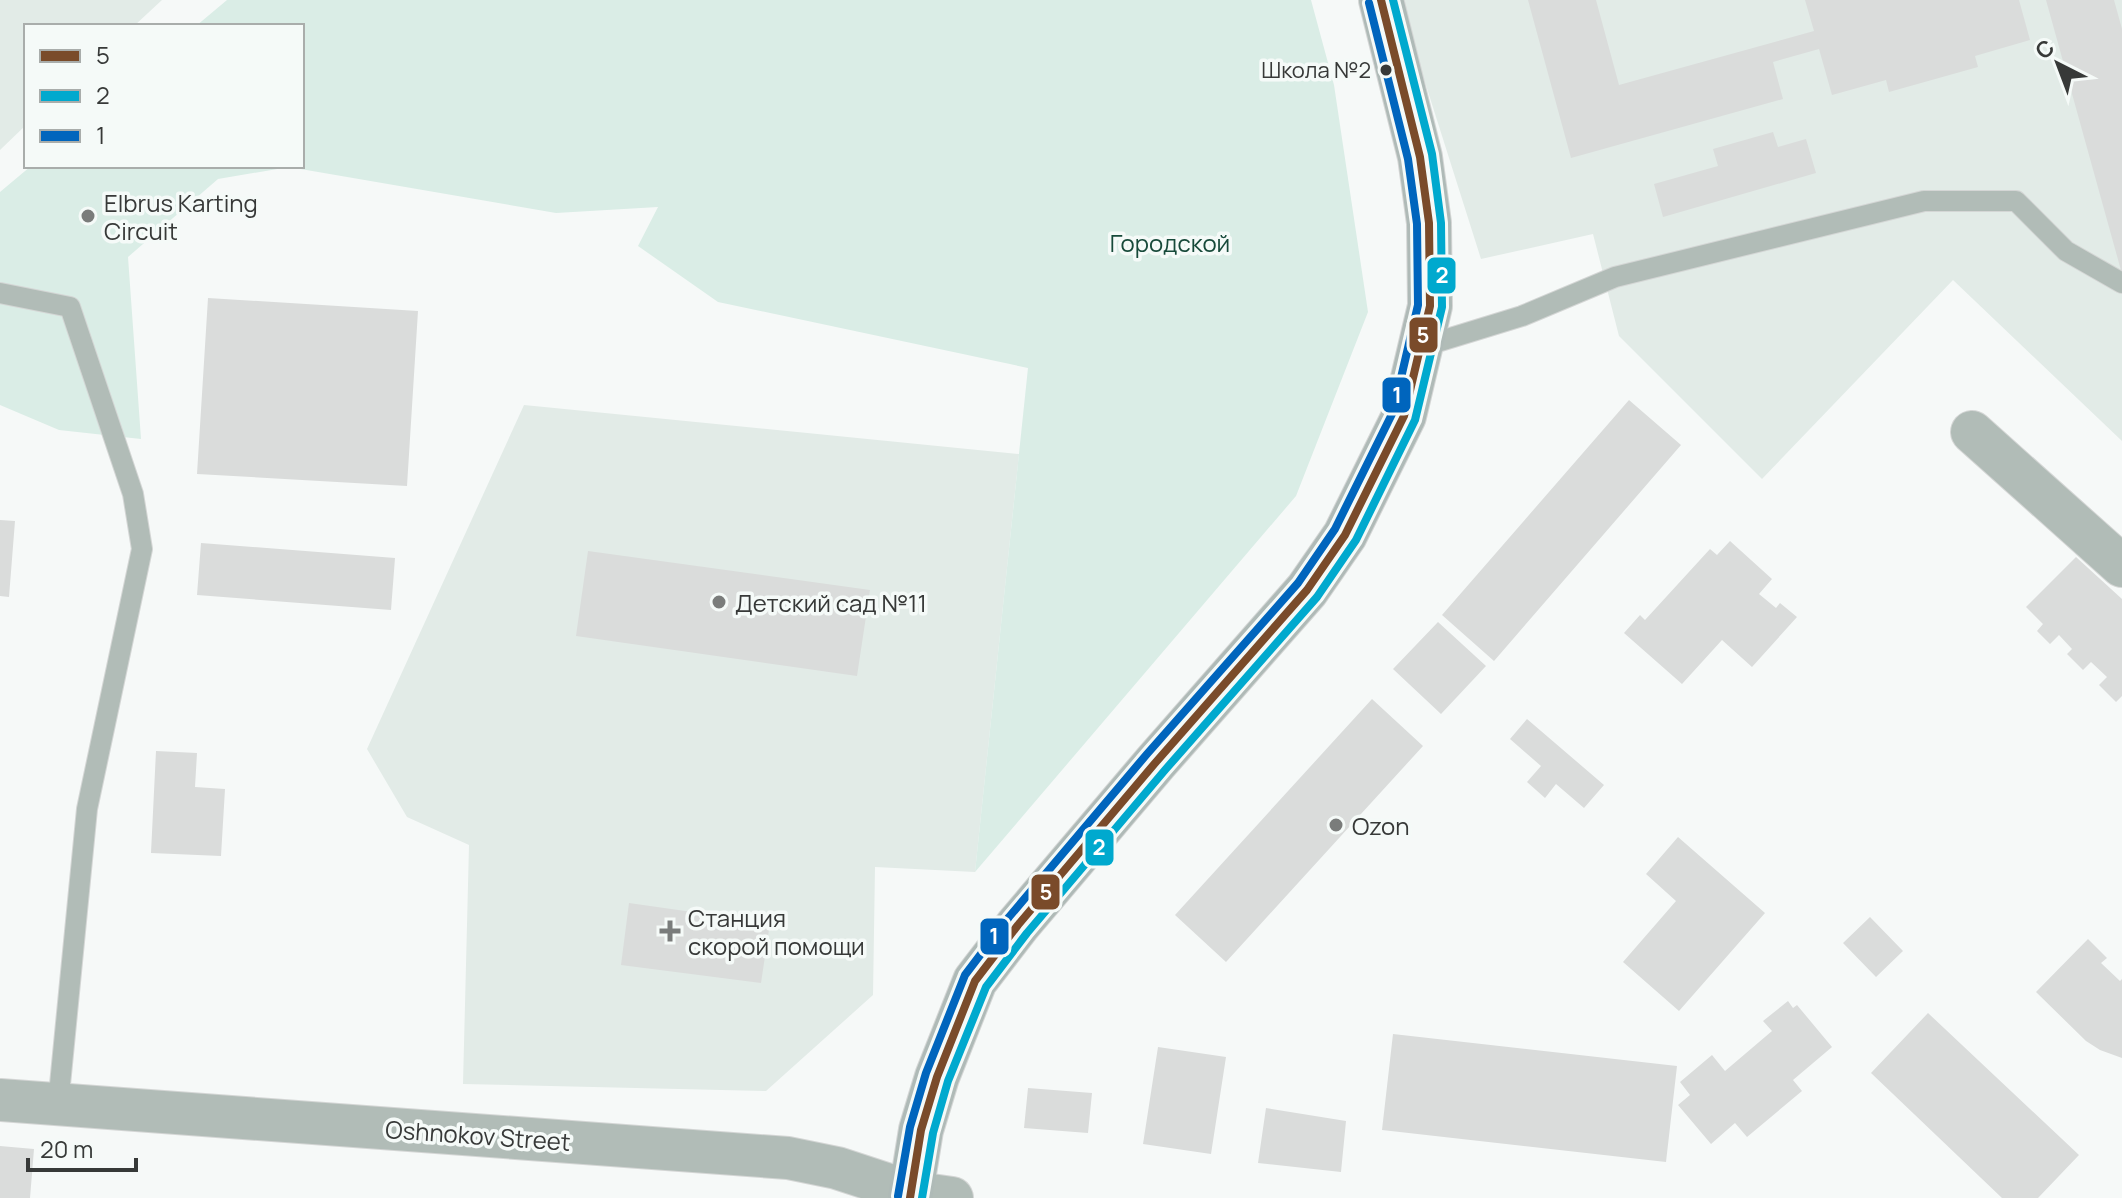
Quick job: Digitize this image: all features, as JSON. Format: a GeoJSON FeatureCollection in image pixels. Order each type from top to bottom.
{"type":"FeatureCollection","features":[{"type":"Feature","properties":{"kind":"main road"},"geometry":{"type":"LineString","coordinates":[[924,1196],[921,1130],[937,1077],[975,981],[1115,810],[1307,590],[1345,535],[1404,416],[1430,306],[1429,223],[1420,157],[1381,0]]}},
{"type":"Feature","properties":{"kind":"street"},"geometry":{"type":"LineString","coordinates":[[1972,432],[2122,566]]}},
{"type":"Feature","properties":{"kind":"street","name":"Oshnokov Street"},"geometry":{"type":"LineString","coordinates":[[0,1100],[788,1158],[837,1168],[924,1196]]}},
{"type":"Feature","properties":{"kind":"lane"},"geometry":{"type":"LineString","coordinates":[[1421,347],[1522,316],[1615,277],[1924,201],[2016,201],[2066,251],[2122,283]]}},
{"type":"Feature","properties":{"kind":"lane"},"geometry":{"type":"LineString","coordinates":[[0,293],[70,307],[133,494],[142,549],[87,809],[58,1105]]}},
{"type":"Feature","properties":{"kind":"shaded area"},"geometry":{"type":"Polygon","coordinates":[[[0,0],[162,0],[136,24],[24,24],[24,127],[0,150],[0,0]]]}},
{"type":"Feature","properties":{"kind":"shaded area","name":"Школа №2"},"geometry":{"type":"Polygon","coordinates":[[[1399,0],[2122,0],[2122,441],[1953,280],[1762,479],[1619,336],[1593,234],[1481,259],[1399,0]]]}},
{"type":"Feature","properties":{"kind":"shaded area","name":"Детский сад №11"},"geometry":{"type":"Polygon","coordinates":[[[524,405],[1019,454],[975,872],[875,867],[873,995],[766,1091],[463,1084],[469,845],[407,817],[367,749],[524,405]]]}},
{"type":"Feature","properties":{"kind":"green space","name":"Городской"},"geometry":{"type":"Polygon","coordinates":[[[227,0],[1311,0],[1334,85],[1368,312],[1296,496],[975,872],[1028,368],[718,302],[638,246],[658,207],[556,213],[295,168],[304,168],[304,24],[198,24],[227,0]]]}},
{"type":"Feature","properties":{"kind":"green space","name":"Городской"},"geometry":{"type":"Polygon","coordinates":[[[29,168],[283,168],[218,179],[128,257],[141,439],[59,430],[0,405],[0,192],[29,168]]]}},
{"type":"Feature","properties":{"kind":"building"},"geometry":{"type":"Polygon","coordinates":[[[1528,0],[1596,0],[1619,85],[1814,31],[1805,0],[2019,0],[2030,40],[1975,56],[1978,67],[1889,92],[1886,80],[1832,95],[1819,49],[1773,62],[1783,99],[1571,158],[1528,0]]]}},
{"type":"Feature","properties":{"kind":"building"},"geometry":{"type":"Polygon","coordinates":[[[2046,0],[2114,0],[2122,29],[2122,274],[2046,0]]]}},
{"type":"Feature","properties":{"kind":"building"},"geometry":{"type":"Polygon","coordinates":[[[1773,132],[1778,147],[1806,139],[1816,173],[1663,217],[1654,184],[1718,166],[1713,149],[1773,132]]]}},
{"type":"Feature","properties":{"kind":"building"},"geometry":{"type":"Polygon","coordinates":[[[208,298],[418,311],[407,486],[197,474],[208,298]]]}},
{"type":"Feature","properties":{"kind":"building"},"geometry":{"type":"Polygon","coordinates":[[[1629,400],[1681,445],[1494,661],[1442,615],[1629,400]]]}},
{"type":"Feature","properties":{"kind":"building"},"geometry":{"type":"Polygon","coordinates":[[[0,520],[15,521],[9,597],[0,596],[0,520]]]}},
{"type":"Feature","properties":{"kind":"building"},"geometry":{"type":"Polygon","coordinates":[[[1730,541],[1772,579],[1759,594],[1776,608],[1780,603],[1797,617],[1752,667],[1722,640],[1682,684],[1624,633],[1640,615],[1645,620],[1710,549],[1717,555],[1730,541]]]}},
{"type":"Feature","properties":{"kind":"building"},"geometry":{"type":"Polygon","coordinates":[[[201,543],[395,558],[391,610],[197,595],[201,543]]]}},
{"type":"Feature","properties":{"kind":"building"},"geometry":{"type":"Polygon","coordinates":[[[588,551],[870,590],[857,676],[576,636],[588,551]]]}},
{"type":"Feature","properties":{"kind":"building"},"geometry":{"type":"Polygon","coordinates":[[[2076,557],[2122,599],[2122,696],[2116,702],[2099,685],[2107,677],[2091,662],[2083,670],[2067,654],[2072,649],[2059,635],[2050,644],[2037,631],[2043,624],[2026,607],[2076,557]]]}},
{"type":"Feature","properties":{"kind":"building"},"geometry":{"type":"Polygon","coordinates":[[[1438,622],[1486,666],[1441,714],[1393,669],[1438,622]]]}},
{"type":"Feature","properties":{"kind":"building"},"geometry":{"type":"Polygon","coordinates":[[[1372,699],[1423,746],[1226,962],[1175,915],[1372,699]]]}},
{"type":"Feature","properties":{"kind":"building"},"geometry":{"type":"Polygon","coordinates":[[[1527,719],[1604,785],[1584,808],[1556,784],[1545,798],[1527,782],[1541,766],[1510,739],[1527,719]]]}},
{"type":"Feature","properties":{"kind":"building"},"geometry":{"type":"Polygon","coordinates":[[[156,751],[197,753],[195,787],[225,789],[221,856],[151,853],[156,751]]]}},
{"type":"Feature","properties":{"kind":"building"},"geometry":{"type":"Polygon","coordinates":[[[1678,837],[1765,913],[1679,1011],[1623,962],[1676,901],[1646,874],[1678,837]]]}},
{"type":"Feature","properties":{"kind":"building"},"geometry":{"type":"Polygon","coordinates":[[[629,903],[770,923],[761,983],[621,965],[629,903]]]}},
{"type":"Feature","properties":{"kind":"building"},"geometry":{"type":"Polygon","coordinates":[[[1870,917],[1903,951],[1876,977],[1843,943],[1870,917]]]}},
{"type":"Feature","properties":{"kind":"building"},"geometry":{"type":"Polygon","coordinates":[[[2088,939],[2107,958],[2101,963],[2120,981],[2122,979],[2122,1058],[2086,1041],[2036,992],[2088,939]]]}},
{"type":"Feature","properties":{"kind":"building"},"geometry":{"type":"Polygon","coordinates":[[[1788,1001],[1793,1008],[1797,1005],[1832,1047],[1793,1080],[1802,1091],[1747,1137],[1735,1123],[1711,1144],[1678,1105],[1690,1095],[1680,1082],[1712,1055],[1725,1071],[1772,1031],[1763,1021],[1788,1001]]]}},
{"type":"Feature","properties":{"kind":"building"},"geometry":{"type":"Polygon","coordinates":[[[1928,1013],[2079,1155],[2038,1198],[2002,1198],[1871,1073],[1928,1013]]]}},
{"type":"Feature","properties":{"kind":"building"},"geometry":{"type":"Polygon","coordinates":[[[1393,1034],[1677,1066],[1666,1162],[1382,1130],[1393,1034]]]}},
{"type":"Feature","properties":{"kind":"building"},"geometry":{"type":"Polygon","coordinates":[[[1158,1047],[1226,1057],[1211,1154],[1143,1144],[1158,1047]]]}},
{"type":"Feature","properties":{"kind":"building"},"geometry":{"type":"Polygon","coordinates":[[[1028,1088],[1092,1093],[1088,1133],[1024,1128],[1028,1088]]]}},
{"type":"Feature","properties":{"kind":"building"},"geometry":{"type":"Polygon","coordinates":[[[1266,1108],[1346,1121],[1341,1172],[1258,1163],[1266,1108]]]}},
{"type":"Feature","properties":{"kind":"building"},"geometry":{"type":"Polygon","coordinates":[[[0,1146],[34,1149],[30,1198],[0,1198],[0,1146]]]}},
{"type":"Feature","properties":{"kind":"transit line","name":"5"},"geometry":{"type":"LineString","coordinates":[[910,1198],[921,1130],[937,1077],[975,981],[1018,925],[1156,762],[1307,590],[1345,535],[1404,416],[1430,306],[1429,223],[1420,157],[1381,0]]}},
{"type":"Feature","properties":{"kind":"transit line","name":"2"},"geometry":{"type":"LineString","coordinates":[[922,1198],[933,1133],[948,1081],[986,987],[1027,933],[1165,770],[1317,597],[1356,540],[1415,420],[1442,307],[1441,223],[1432,154],[1393,0]]}},
{"type":"Feature","properties":{"kind":"transit line","name":"1"},"geometry":{"type":"LineString","coordinates":[[898,1196],[910,1127],[926,1073],[965,975],[1009,917],[1147,754],[1298,583],[1335,529],[1393,412],[1418,305],[1417,224],[1408,159],[1369,3]]}},
{"type":"Feature","properties":{"kind":"place","name":"Школа №2"},"geometry":{"type":"Point","coordinates":[1386,70]}},
{"type":"Feature","properties":{"kind":"place","name":"Elbrus Karting Circuit"},"geometry":{"type":"Point","coordinates":[88,216]}},
{"type":"Feature","properties":{"kind":"place","name":"Детский сад №11"},"geometry":{"type":"Point","coordinates":[719,602]}},
{"type":"Feature","properties":{"kind":"place","name":"Ozon"},"geometry":{"type":"Point","coordinates":[1336,825]}},
{"type":"Feature","properties":{"kind":"place","name":"Станция скорой помощи"},"geometry":{"type":"Point","coordinates":[670,931]}}]}
